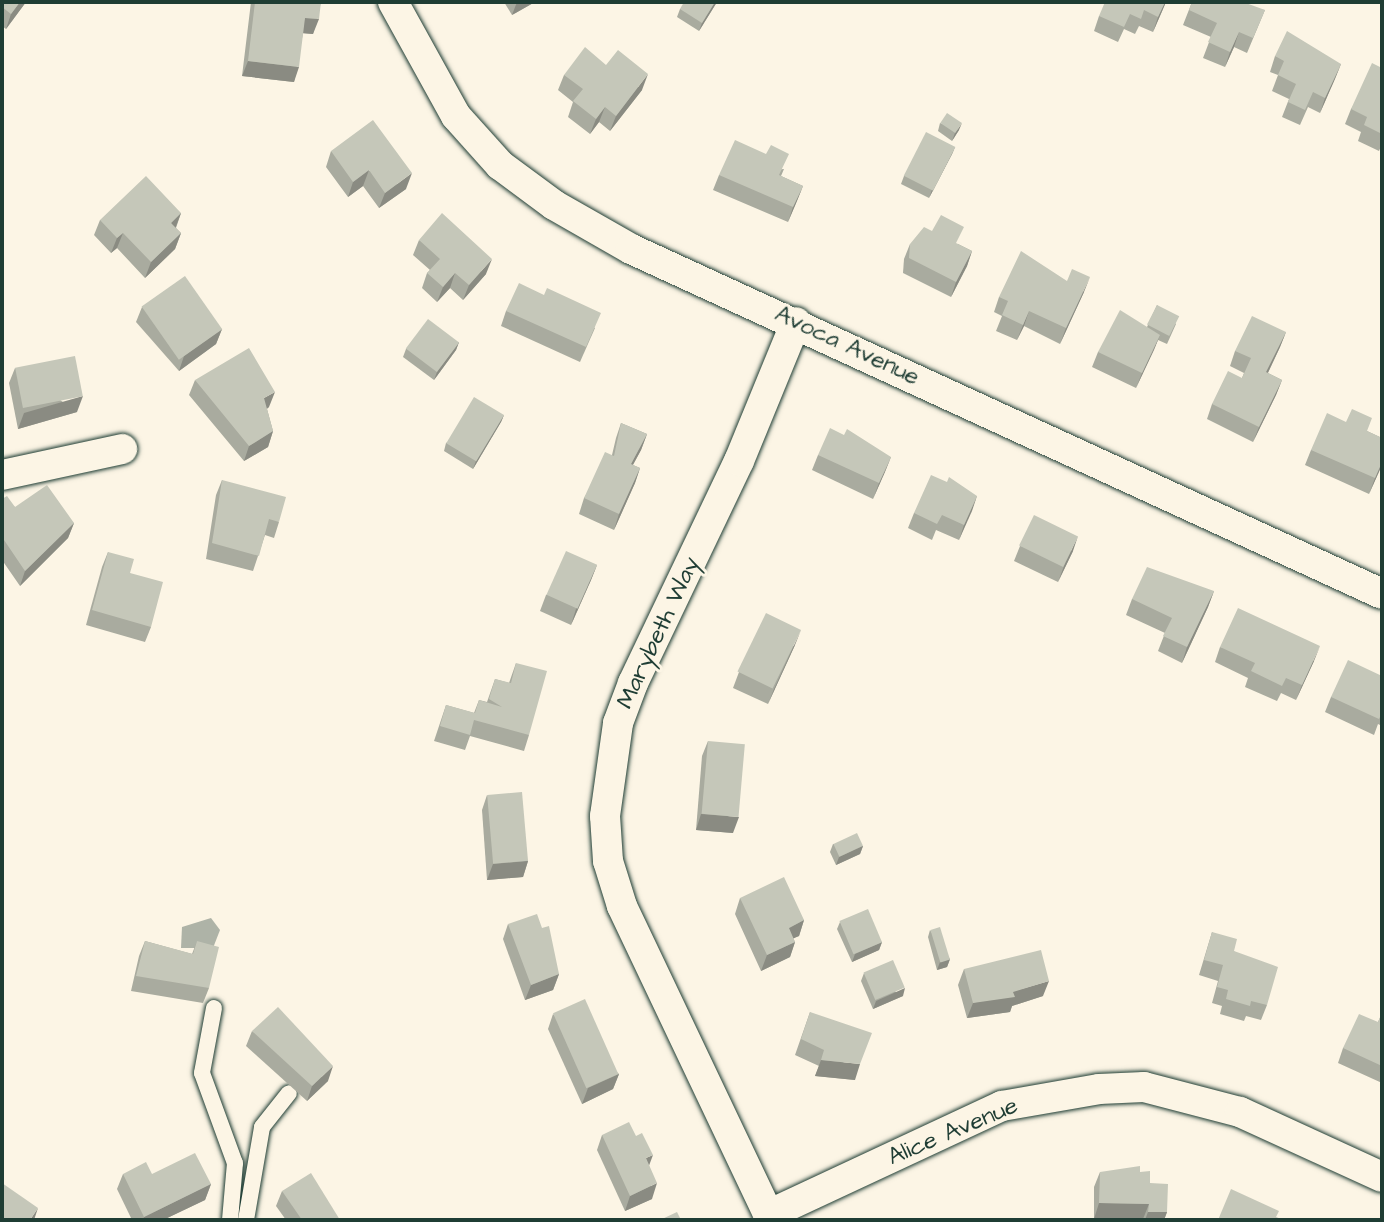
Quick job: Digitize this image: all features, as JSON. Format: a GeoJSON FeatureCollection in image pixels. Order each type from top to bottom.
{"type":"FeatureCollection","features":[{"type":"Feature","properties":{"kind":"street","name":"Avoca Avenue"},"geometry":{"type":"LineString","coordinates":[[393,2],[456,116],[500,164],[631,249],[796,322],[1382,594]]}},
{"type":"Feature","properties":{"kind":"street","name":"Marybeth Way"},"geometry":{"type":"LineString","coordinates":[[769,1218],[622,906],[608,861],[605,816],[618,723],[633,683],[704,538],[796,322]]}},
{"type":"Feature","properties":{"kind":"street"},"geometry":{"type":"LineString","coordinates":[[2,475],[122,449]]}},
{"type":"Feature","properties":{"kind":"street","name":"Alice Avenue"},"geometry":{"type":"LineString","coordinates":[[769,1218],[1002,1106],[1099,1089],[1144,1087],[1240,1112],[1382,1177]]}},
{"type":"Feature","properties":{"kind":"lane"},"geometry":{"type":"LineString","coordinates":[[214,1008],[202,1073],[235,1163],[230,1220]]}},
{"type":"Feature","properties":{"kind":"lane"},"geometry":{"type":"LineString","coordinates":[[246,1220],[262,1127],[289,1093]]}},
{"type":"Feature","properties":{"kind":"shaded area"},"geometry":{"type":"Polygon","coordinates":[[[211,918],[220,930],[213,948],[181,948],[182,927],[211,918]]]}},
{"type":"Feature","properties":{"kind":"building"},"geometry":{"type":"Polygon","coordinates":[[[2,2],[20,2],[11,14],[2,7],[2,2]]]}},
{"type":"Feature","properties":{"kind":"building"},"geometry":{"type":"Polygon","coordinates":[[[255,2],[321,2],[319,19],[305,18],[299,67],[248,61],[255,2]]]}},
{"type":"Feature","properties":{"kind":"building"},"geometry":{"type":"Polygon","coordinates":[[[684,2],[715,2],[702,23],[680,9],[684,2]]]}},
{"type":"Feature","properties":{"kind":"building"},"geometry":{"type":"Polygon","coordinates":[[[1105,2],[1165,2],[1158,17],[1144,10],[1141,19],[1130,14],[1124,27],[1099,16],[1105,2]]]}},
{"type":"Feature","properties":{"kind":"building"},"geometry":{"type":"Polygon","coordinates":[[[1192,2],[1243,2],[1265,10],[1253,38],[1239,32],[1230,52],[1208,42],[1217,23],[1189,10],[1192,2]]]}},
{"type":"Feature","properties":{"kind":"building"},"geometry":{"type":"Polygon","coordinates":[[[1287,31],[1341,64],[1325,98],[1313,92],[1305,110],[1288,102],[1296,84],[1278,75],[1284,61],[1275,56],[1287,31]]]}},
{"type":"Feature","properties":{"kind":"building"},"geometry":{"type":"Polygon","coordinates":[[[585,47],[606,65],[618,50],[648,74],[616,116],[605,107],[596,119],[573,101],[583,89],[564,75],[585,47]]]}},
{"type":"Feature","properties":{"kind":"building"},"geometry":{"type":"Polygon","coordinates":[[[1372,63],[1382,68],[1382,134],[1364,125],[1367,117],[1351,109],[1372,63]]]}},
{"type":"Feature","properties":{"kind":"building"},"geometry":{"type":"Polygon","coordinates":[[[947,113],[962,123],[955,133],[940,123],[947,113]]]}},
{"type":"Feature","properties":{"kind":"building"},"geometry":{"type":"Polygon","coordinates":[[[373,120],[412,173],[385,193],[369,170],[353,182],[331,151],[373,120]]]}},
{"type":"Feature","properties":{"kind":"building"},"geometry":{"type":"Polygon","coordinates":[[[926,132],[955,147],[933,191],[904,176],[926,132]]]}},
{"type":"Feature","properties":{"kind":"building"},"geometry":{"type":"Polygon","coordinates":[[[735,140],[766,154],[771,145],[789,154],[779,175],[803,186],[793,207],[719,175],[735,140]]]}},
{"type":"Feature","properties":{"kind":"building"},"geometry":{"type":"Polygon","coordinates":[[[146,176],[181,213],[171,223],[181,233],[151,262],[123,233],[117,238],[100,220],[146,176]]]}},
{"type":"Feature","properties":{"kind":"building"},"geometry":{"type":"Polygon","coordinates":[[[442,213],[492,259],[469,285],[455,273],[443,287],[427,273],[440,259],[419,240],[442,213]]]}},
{"type":"Feature","properties":{"kind":"building"},"geometry":{"type":"Polygon","coordinates":[[[941,215],[964,227],[956,243],[972,251],[956,282],[909,258],[910,244],[924,227],[932,231],[941,215]]]}},
{"type":"Feature","properties":{"kind":"building"},"geometry":{"type":"Polygon","coordinates":[[[1021,251],[1067,281],[1072,269],[1090,277],[1066,328],[1029,311],[1023,325],[1002,315],[1008,301],[999,297],[1021,251]]]}},
{"type":"Feature","properties":{"kind":"building"},"geometry":{"type":"Polygon","coordinates":[[[185,276],[222,329],[179,360],[142,306],[185,276]]]}},
{"type":"Feature","properties":{"kind":"building"},"geometry":{"type":"Polygon","coordinates":[[[519,283],[544,295],[547,288],[601,313],[586,347],[506,311],[519,283]]]}},
{"type":"Feature","properties":{"kind":"building"},"geometry":{"type":"Polygon","coordinates":[[[1157,305],[1179,316],[1169,336],[1147,325],[1157,305]]]}},
{"type":"Feature","properties":{"kind":"building"},"geometry":{"type":"Polygon","coordinates":[[[1120,310],[1160,335],[1142,373],[1098,352],[1120,310]]]}},
{"type":"Feature","properties":{"kind":"building"},"geometry":{"type":"Polygon","coordinates":[[[1252,316],[1286,332],[1266,372],[1282,380],[1259,427],[1212,404],[1228,371],[1242,378],[1251,358],[1235,351],[1252,316]]]}},
{"type":"Feature","properties":{"kind":"building"},"geometry":{"type":"Polygon","coordinates":[[[428,319],[459,342],[437,372],[406,349],[428,319]]]}},
{"type":"Feature","properties":{"kind":"building"},"geometry":{"type":"Polygon","coordinates":[[[249,348],[275,392],[264,398],[273,431],[249,446],[195,380],[249,348]]]}},
{"type":"Feature","properties":{"kind":"building"},"geometry":{"type":"Polygon","coordinates":[[[75,356],[83,396],[23,408],[15,368],[75,356]]]}},
{"type":"Feature","properties":{"kind":"building"},"geometry":{"type":"Polygon","coordinates":[[[474,397],[504,415],[476,461],[446,443],[474,397]]]}},
{"type":"Feature","properties":{"kind":"building"},"geometry":{"type":"Polygon","coordinates":[[[1352,409],[1372,418],[1367,431],[1382,438],[1382,462],[1375,478],[1311,450],[1327,413],[1346,422],[1352,409]]]}},
{"type":"Feature","properties":{"kind":"building"},"geometry":{"type":"Polygon","coordinates":[[[621,423],[647,434],[631,464],[640,468],[619,514],[584,498],[605,452],[614,456],[621,423]]]}},
{"type":"Feature","properties":{"kind":"building"},"geometry":{"type":"Polygon","coordinates":[[[830,428],[844,435],[847,429],[891,457],[879,483],[818,455],[830,428]]]}},
{"type":"Feature","properties":{"kind":"building"},"geometry":{"type":"Polygon","coordinates":[[[931,475],[947,482],[949,477],[977,496],[964,525],[942,515],[937,524],[914,513],[931,475]]]}},
{"type":"Feature","properties":{"kind":"building"},"geometry":{"type":"Polygon","coordinates":[[[222,480],[286,497],[279,522],[269,519],[259,556],[212,543],[222,480]]]}},
{"type":"Feature","properties":{"kind":"building"},"geometry":{"type":"Polygon","coordinates":[[[47,485],[74,523],[25,571],[2,537],[2,499],[7,496],[15,507],[47,485]]]}},
{"type":"Feature","properties":{"kind":"building"},"geometry":{"type":"Polygon","coordinates":[[[1034,515],[1078,536],[1063,567],[1019,546],[1034,515]]]}},
{"type":"Feature","properties":{"kind":"building"},"geometry":{"type":"Polygon","coordinates":[[[566,551],[597,565],[578,609],[546,595],[566,551]]]}},
{"type":"Feature","properties":{"kind":"building"},"geometry":{"type":"Polygon","coordinates":[[[108,552],[134,559],[130,573],[163,582],[151,627],[92,610],[108,552]]]}},
{"type":"Feature","properties":{"kind":"building"},"geometry":{"type":"Polygon","coordinates":[[[1147,567],[1214,591],[1187,647],[1163,636],[1172,618],[1132,599],[1147,567]]]}},
{"type":"Feature","properties":{"kind":"building"},"geometry":{"type":"Polygon","coordinates":[[[1238,608],[1320,646],[1302,685],[1286,678],[1282,686],[1251,671],[1255,663],[1220,647],[1238,608]]]}},
{"type":"Feature","properties":{"kind":"building"},"geometry":{"type":"Polygon","coordinates":[[[766,613],[801,630],[773,689],[738,671],[766,613]]]}},
{"type":"Feature","properties":{"kind":"building"},"geometry":{"type":"Polygon","coordinates":[[[1348,660],[1382,676],[1382,713],[1379,719],[1331,697],[1348,660]]]}},
{"type":"Feature","properties":{"kind":"building"},"geometry":{"type":"Polygon","coordinates":[[[516,663],[547,671],[529,735],[474,720],[470,735],[440,726],[446,705],[475,713],[479,700],[502,707],[489,699],[495,679],[511,683],[516,663]]]}},
{"type":"Feature","properties":{"kind":"building"},"geometry":{"type":"Polygon","coordinates":[[[708,741],[745,744],[738,817],[702,814],[708,741]]]}},
{"type":"Feature","properties":{"kind":"building"},"geometry":{"type":"Polygon","coordinates":[[[522,792],[528,861],[493,864],[487,795],[522,792]]]}},
{"type":"Feature","properties":{"kind":"building"},"geometry":{"type":"Polygon","coordinates":[[[857,833],[863,846],[839,857],[833,844],[857,833]]]}},
{"type":"Feature","properties":{"kind":"building"},"geometry":{"type":"Polygon","coordinates":[[[784,877],[804,920],[789,928],[795,942],[767,955],[740,898],[784,877]]]}},
{"type":"Feature","properties":{"kind":"building"},"geometry":{"type":"Polygon","coordinates":[[[868,909],[882,942],[854,954],[839,921],[868,909]]]}},
{"type":"Feature","properties":{"kind":"building"},"geometry":{"type":"Polygon","coordinates":[[[537,914],[542,928],[549,926],[559,974],[531,985],[508,924],[537,914]]]}},
{"type":"Feature","properties":{"kind":"building"},"geometry":{"type":"Polygon","coordinates":[[[940,927],[950,960],[940,962],[930,930],[940,927]]]}},
{"type":"Feature","properties":{"kind":"building"},"geometry":{"type":"Polygon","coordinates":[[[1212,932],[1237,939],[1234,951],[1278,967],[1267,1005],[1251,1001],[1250,1006],[1226,999],[1228,990],[1217,987],[1223,965],[1204,960],[1212,932]]]}},
{"type":"Feature","properties":{"kind":"building"},"geometry":{"type":"Polygon","coordinates":[[[145,941],[193,954],[197,941],[219,947],[209,988],[136,976],[145,941]]]}},
{"type":"Feature","properties":{"kind":"building"},"geometry":{"type":"Polygon","coordinates":[[[1041,950],[1049,981],[1013,992],[1015,997],[973,1003],[964,969],[1041,950]]]}},
{"type":"Feature","properties":{"kind":"building"},"geometry":{"type":"Polygon","coordinates":[[[893,960],[905,988],[875,1000],[864,973],[893,960]]]}},
{"type":"Feature","properties":{"kind":"building"},"geometry":{"type":"Polygon","coordinates":[[[585,999],[618,1074],[586,1088],[553,1013],[585,999]]]}},
{"type":"Feature","properties":{"kind":"building"},"geometry":{"type":"Polygon","coordinates":[[[278,1007],[333,1066],[312,1086],[252,1031],[278,1007]]]}},
{"type":"Feature","properties":{"kind":"building"},"geometry":{"type":"Polygon","coordinates":[[[810,1012],[872,1033],[860,1064],[821,1060],[824,1050],[801,1039],[810,1012]]]}},
{"type":"Feature","properties":{"kind":"building"},"geometry":{"type":"Polygon","coordinates":[[[1382,1013],[1382,1066],[1343,1048],[1359,1014],[1378,1022],[1382,1013]]]}},
{"type":"Feature","properties":{"kind":"building"},"geometry":{"type":"Polygon","coordinates":[[[629,1122],[636,1136],[642,1133],[653,1155],[646,1158],[657,1183],[630,1196],[602,1135],[629,1122]]]}},
{"type":"Feature","properties":{"kind":"building"},"geometry":{"type":"Polygon","coordinates":[[[195,1153],[211,1184],[144,1217],[123,1174],[146,1162],[152,1174],[195,1153]]]}},
{"type":"Feature","properties":{"kind":"building"},"geometry":{"type":"Polygon","coordinates":[[[1140,1166],[1140,1172],[1150,1171],[1150,1183],[1168,1184],[1167,1212],[1148,1212],[1149,1204],[1099,1203],[1100,1172],[1140,1166]]]}},
{"type":"Feature","properties":{"kind":"building"},"geometry":{"type":"Polygon","coordinates":[[[311,1173],[340,1220],[302,1220],[282,1191],[311,1173]]]}},
{"type":"Feature","properties":{"kind":"building"},"geometry":{"type":"Polygon","coordinates":[[[2,1183],[38,1208],[30,1220],[2,1219],[2,1183]]]}},
{"type":"Feature","properties":{"kind":"building"},"geometry":{"type":"Polygon","coordinates":[[[1231,1189],[1279,1211],[1276,1217],[1284,1220],[1218,1220],[1231,1189]]]}},
{"type":"Feature","properties":{"kind":"building"},"geometry":{"type":"Polygon","coordinates":[[[677,1212],[681,1220],[660,1220],[677,1212]]]}}]}
